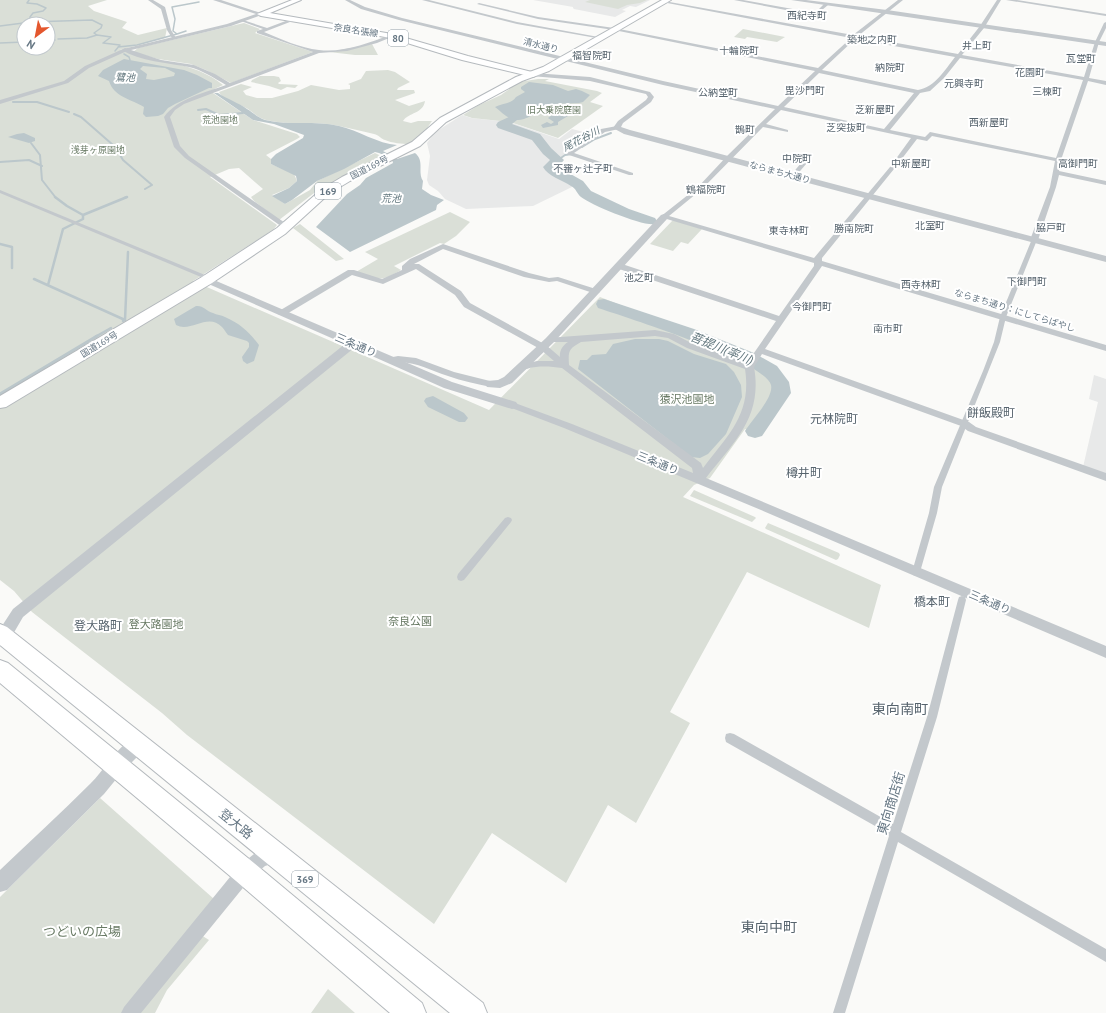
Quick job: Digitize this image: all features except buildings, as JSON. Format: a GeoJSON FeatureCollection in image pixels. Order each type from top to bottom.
{"type":"FeatureCollection","features":[{"type":"Feature","properties":{"kind":"highway","name":"国道169号"},"geometry":{"type":"LineString","coordinates":[[0,403],[207,280],[285,227],[326,191],[346,179],[416,144],[443,120],[519,79],[549,68],[666,1]]}},
{"type":"Feature","properties":{"kind":"highway","name":"登大路"},"geometry":{"type":"LineString","coordinates":[[1,636],[473,1013]]}},
{"type":"Feature","properties":{"kind":"highway"},"geometry":{"type":"LineString","coordinates":[[0,670],[245,872],[412,1013]]}},
{"type":"Feature","properties":{"kind":"main road"},"geometry":{"type":"LineString","coordinates":[[262,14],[298,0]]}},
{"type":"Feature","properties":{"kind":"main road","name":"奈良名張線"},"geometry":{"type":"LineString","coordinates":[[262,14],[392,36],[465,58],[532,75]]}},
{"type":"Feature","properties":{"kind":"street"},"geometry":{"type":"LineString","coordinates":[[150,0],[163,8],[169,30],[174,37]]}},
{"type":"Feature","properties":{"kind":"street"},"geometry":{"type":"LineString","coordinates":[[216,0],[262,14]]}},
{"type":"Feature","properties":{"kind":"street","name":"清水通り"},"geometry":{"type":"LineString","coordinates":[[347,0],[363,8],[401,19],[663,83],[914,137]]}},
{"type":"Feature","properties":{"kind":"street"},"geometry":{"type":"LineString","coordinates":[[424,0],[503,20],[602,38]]}},
{"type":"Feature","properties":{"kind":"street"},"geometry":{"type":"LineString","coordinates":[[486,0],[478,3],[489,8],[533,17],[618,29],[918,92],[928,90],[946,72],[982,26],[998,0]]}},
{"type":"Feature","properties":{"kind":"street"},"geometry":{"type":"LineString","coordinates":[[736,0],[815,14]]}},
{"type":"Feature","properties":{"kind":"street"},"geometry":{"type":"LineString","coordinates":[[794,0],[1106,44]]}},
{"type":"Feature","properties":{"kind":"street"},"geometry":{"type":"LineString","coordinates":[[800,27],[830,0]]}},
{"type":"Feature","properties":{"kind":"street"},"geometry":{"type":"LineString","coordinates":[[391,360],[397,358],[406,359],[452,374],[491,384],[500,384],[508,380],[596,292],[664,217],[696,192],[818,70],[854,37],[901,0]]}},
{"type":"Feature","properties":{"kind":"street"},"geometry":{"type":"LineString","coordinates":[[1008,0],[1106,15]]}},
{"type":"Feature","properties":{"kind":"street"},"geometry":{"type":"LineString","coordinates":[[666,1],[1106,83]]}},
{"type":"Feature","properties":{"kind":"street"},"geometry":{"type":"LineString","coordinates":[[0,102],[66,82],[87,66],[126,50],[243,21],[262,14]]}},
{"type":"Feature","properties":{"kind":"street"},"geometry":{"type":"LineString","coordinates":[[293,20],[259,32],[318,52],[327,52],[361,46],[392,36]]}},
{"type":"Feature","properties":{"kind":"street"},"geometry":{"type":"LineString","coordinates":[[243,21],[267,29]]}},
{"type":"Feature","properties":{"kind":"street"},"geometry":{"type":"LineString","coordinates":[[916,572],[933,513],[938,487],[965,424],[997,342],[1003,317],[1034,240],[1053,187],[1058,160],[1086,80],[1097,43],[1106,22]]}},
{"type":"Feature","properties":{"kind":"street"},"geometry":{"type":"LineString","coordinates":[[126,50],[160,60],[192,66],[213,75],[230,85]]}},
{"type":"Feature","properties":{"kind":"street"},"geometry":{"type":"LineString","coordinates":[[285,227],[200,168],[177,147],[167,117],[173,109],[182,103],[318,52]]}},
{"type":"Feature","properties":{"kind":"street"},"geometry":{"type":"LineString","coordinates":[[549,68],[552,73],[562,77]]}},
{"type":"Feature","properties":{"kind":"street"},"geometry":{"type":"LineString","coordinates":[[532,75],[590,79],[648,94],[651,97],[649,101],[620,122],[617,128],[603,130],[569,154],[631,174]]}},
{"type":"Feature","properties":{"kind":"street"},"geometry":{"type":"LineString","coordinates":[[888,131],[898,114],[910,103],[918,92]]}},
{"type":"Feature","properties":{"kind":"street"},"geometry":{"type":"LineString","coordinates":[[762,125],[786,130]]}},
{"type":"Feature","properties":{"kind":"street","name":"ならまち大通り"},"geometry":{"type":"LineString","coordinates":[[617,128],[627,132],[1106,259]]}},
{"type":"Feature","properties":{"kind":"street"},"geometry":{"type":"LineString","coordinates":[[699,480],[728,444],[743,420],[753,391],[750,366],[818,266],[818,258],[869,196],[914,137],[927,139],[930,134],[1058,160]]}},
{"type":"Feature","properties":{"kind":"street"},"geometry":{"type":"LineString","coordinates":[[793,176],[809,157]]}},
{"type":"Feature","properties":{"kind":"street"},"geometry":{"type":"LineString","coordinates":[[1056,172],[1106,182]]}},
{"type":"Feature","properties":{"kind":"street"},"geometry":{"type":"LineString","coordinates":[[0,191],[203,276],[207,280]]}},
{"type":"Feature","properties":{"kind":"street","name":"ならまち通り：にしてらばやし"},"geometry":{"type":"LineString","coordinates":[[664,217],[1106,348]]}},
{"type":"Feature","properties":{"kind":"street"},"geometry":{"type":"LineString","coordinates":[[407,270],[405,268],[413,261],[443,246],[527,275],[549,280],[558,279],[596,292]]}},
{"type":"Feature","properties":{"kind":"street"},"geometry":{"type":"LineString","coordinates":[[282,313],[351,272],[383,282],[416,266],[442,281],[458,294],[467,305],[546,343],[565,366],[696,466],[699,480]]}},
{"type":"Feature","properties":{"kind":"street"},"geometry":{"type":"LineString","coordinates":[[619,266],[782,320]]}},
{"type":"Feature","properties":{"kind":"street","name":"三条通り"},"geometry":{"type":"LineString","coordinates":[[207,280],[448,385],[512,405],[568,426],[1106,652]]}},
{"type":"Feature","properties":{"kind":"street"},"geometry":{"type":"LineString","coordinates":[[546,343],[654,333],[671,336],[690,346],[750,366]]}},
{"type":"Feature","properties":{"kind":"street"},"geometry":{"type":"LineString","coordinates":[[565,366],[564,353],[568,346],[579,339]]}},
{"type":"Feature","properties":{"kind":"street"},"geometry":{"type":"LineString","coordinates":[[1,636],[18,613],[353,343]]}},
{"type":"Feature","properties":{"kind":"street"},"geometry":{"type":"LineString","coordinates":[[759,354],[965,424],[972,429],[1106,477]]}},
{"type":"Feature","properties":{"kind":"street"},"geometry":{"type":"LineString","coordinates":[[520,368],[543,362],[565,366]]}},
{"type":"Feature","properties":{"kind":"street"},"geometry":{"type":"LineString","coordinates":[[461,577],[508,520]]}},
{"type":"Feature","properties":{"kind":"street","name":"東向商店街"},"geometry":{"type":"LineString","coordinates":[[839,1013],[932,717],[962,600]]}},
{"type":"Feature","properties":{"kind":"street"},"geometry":{"type":"LineString","coordinates":[[730,738],[888,827],[896,834],[1106,956]]}},
{"type":"Feature","properties":{"kind":"street"},"geometry":{"type":"LineString","coordinates":[[0,883],[98,788],[116,766],[138,744]]}},
{"type":"Feature","properties":{"kind":"street"},"geometry":{"type":"LineString","coordinates":[[130,1013],[245,872],[260,860],[275,856]]}},
{"type":"Feature","properties":{"kind":"shaded area"},"geometry":{"type":"Polygon","coordinates":[[[533,0],[650,0],[636,7],[630,6],[622,10],[626,11],[615,17],[574,9],[573,7],[533,0]]]}},
{"type":"Feature","properties":{"kind":"shaded area"},"geometry":{"type":"Polygon","coordinates":[[[462,115],[471,118],[509,122],[559,139],[572,129],[592,134],[547,167],[549,172],[574,186],[533,206],[466,209],[445,199],[438,191],[429,185],[427,180],[430,156],[427,143],[434,133],[462,115]]]}},
{"type":"Feature","properties":{"kind":"shaded area"},"geometry":{"type":"Polygon","coordinates":[[[1094,375],[1106,379],[1106,475],[1083,467],[1098,402],[1089,399],[1094,375]]]}},
{"type":"Feature","properties":{"kind":"green space","name":"奈良公園"},"geometry":{"type":"Polygon","coordinates":[[[0,0],[107,0],[88,6],[94,11],[127,22],[122,28],[138,35],[167,28],[165,38],[120,50],[187,67],[212,77],[223,85],[210,91],[253,120],[297,134],[300,137],[266,155],[271,159],[271,164],[294,174],[297,181],[289,188],[272,195],[285,204],[310,190],[317,181],[375,153],[383,157],[318,190],[279,220],[254,201],[251,197],[263,189],[239,168],[229,169],[210,177],[277,225],[273,230],[193,281],[489,410],[600,297],[753,357],[769,367],[778,376],[782,382],[783,394],[756,435],[745,429],[710,478],[694,485],[683,497],[881,585],[869,628],[747,572],[670,712],[690,723],[636,823],[608,805],[566,883],[492,833],[434,924],[187,735],[162,713],[32,612],[14,591],[0,580],[0,0]]]}},
{"type":"Feature","properties":{"kind":"green space"},"geometry":{"type":"Polygon","coordinates":[[[590,0],[647,0],[618,9],[585,2],[590,0]]]}},
{"type":"Feature","properties":{"kind":"green space"},"geometry":{"type":"Polygon","coordinates":[[[244,23],[260,29],[255,33],[313,52],[231,83],[191,64],[158,59],[133,52],[138,48],[244,23]]]}},
{"type":"Feature","properties":{"kind":"green space"},"geometry":{"type":"Polygon","coordinates":[[[743,29],[785,37],[777,42],[747,37],[745,39],[734,37],[743,29]]]}},
{"type":"Feature","properties":{"kind":"green space"},"geometry":{"type":"Polygon","coordinates":[[[372,44],[378,55],[355,55],[329,52],[372,44]]]}},
{"type":"Feature","properties":{"kind":"green space"},"geometry":{"type":"Polygon","coordinates":[[[388,70],[395,72],[410,82],[397,90],[414,90],[415,93],[395,100],[409,106],[425,101],[424,105],[419,111],[403,121],[411,123],[418,121],[432,121],[420,139],[416,142],[403,144],[391,142],[366,132],[330,124],[284,123],[266,120],[258,117],[248,109],[224,98],[219,92],[241,84],[252,87],[243,91],[246,95],[257,98],[272,98],[298,91],[311,85],[339,90],[350,89],[350,85],[348,84],[361,79],[366,71],[388,70]]]}},
{"type":"Feature","properties":{"kind":"green space"},"geometry":{"type":"Polygon","coordinates":[[[260,76],[279,77],[281,81],[278,83],[279,84],[298,85],[295,88],[287,87],[281,90],[251,82],[260,76]]]}},
{"type":"Feature","properties":{"kind":"green space","name":"旧大乗院庭園"},"geometry":{"type":"Polygon","coordinates":[[[549,79],[545,81],[602,93],[590,102],[603,106],[558,138],[510,122],[472,118],[463,115],[479,105],[501,95],[519,82],[549,79]]]}},
{"type":"Feature","properties":{"kind":"green space"},"geometry":{"type":"Polygon","coordinates":[[[450,212],[470,222],[456,236],[444,244],[440,243],[394,266],[401,270],[388,277],[375,278],[356,272],[378,259],[365,252],[450,212]]]}},
{"type":"Feature","properties":{"kind":"green space"},"geometry":{"type":"Polygon","coordinates":[[[673,220],[702,229],[688,244],[681,242],[673,251],[650,244],[673,220]]]}},
{"type":"Feature","properties":{"kind":"green space"},"geometry":{"type":"Polygon","coordinates":[[[300,224],[344,259],[336,261],[293,228],[300,224]]]}},
{"type":"Feature","properties":{"kind":"green space"},"geometry":{"type":"Polygon","coordinates":[[[694,490],[756,518],[752,522],[690,496],[694,490]]]}},
{"type":"Feature","properties":{"kind":"green space"},"geometry":{"type":"Polygon","coordinates":[[[768,523],[839,553],[840,555],[836,560],[766,529],[765,528],[768,523]]]}},
{"type":"Feature","properties":{"kind":"green space","name":"つどいの広場"},"geometry":{"type":"Polygon","coordinates":[[[100,798],[214,899],[190,928],[209,940],[167,990],[155,1013],[0,1013],[0,897],[100,798]]]}},
{"type":"Feature","properties":{"kind":"green space"},"geometry":{"type":"Polygon","coordinates":[[[328,989],[355,1013],[311,1013],[328,989]]]}},
{"type":"Feature","properties":{"kind":"water","name":"鷺池"},"geometry":{"type":"Polygon","coordinates":[[[124,59],[184,70],[212,83],[212,88],[175,104],[168,108],[163,114],[146,117],[143,114],[144,107],[119,94],[111,86],[109,81],[98,76],[103,70],[124,59]],[[143,66],[140,69],[147,74],[146,79],[154,80],[174,76],[175,73],[165,68],[143,66]]]}},
{"type":"Feature","properties":{"kind":"water"},"geometry":{"type":"Polygon","coordinates":[[[529,82],[553,85],[568,91],[576,89],[590,95],[583,102],[579,103],[552,104],[561,107],[559,112],[561,113],[566,110],[576,109],[571,111],[571,114],[564,115],[568,116],[558,122],[558,125],[543,128],[541,125],[547,122],[551,124],[554,122],[548,118],[556,112],[554,111],[556,107],[550,106],[539,112],[534,112],[527,118],[515,120],[511,119],[495,107],[512,101],[525,92],[521,89],[521,87],[529,82]]]}},
{"type":"Feature","properties":{"kind":"water","name":"荒池"},"geometry":{"type":"Polygon","coordinates":[[[214,93],[218,93],[265,120],[284,123],[330,124],[346,128],[375,140],[397,145],[383,151],[397,159],[415,153],[420,159],[421,178],[423,181],[422,189],[431,195],[444,200],[437,205],[436,210],[350,252],[316,227],[347,194],[360,185],[366,178],[393,163],[392,159],[375,152],[344,169],[317,181],[285,204],[272,196],[289,188],[297,181],[296,176],[271,164],[271,159],[276,154],[303,138],[304,135],[274,124],[253,120],[214,93]]]}},
{"type":"Feature","properties":{"kind":"water"},"geometry":{"type":"Polygon","coordinates":[[[24,133],[35,138],[35,141],[29,143],[8,137],[17,134],[24,133]]]}},
{"type":"Feature","properties":{"kind":"water"},"geometry":{"type":"Polygon","coordinates":[[[196,306],[201,306],[211,312],[224,316],[248,332],[259,345],[254,361],[247,364],[243,361],[242,357],[249,347],[249,343],[228,335],[217,323],[211,321],[188,327],[176,325],[174,319],[196,306]]]}},
{"type":"Feature","properties":{"kind":"water"},"geometry":{"type":"Polygon","coordinates":[[[635,339],[659,339],[668,341],[694,354],[726,364],[734,372],[741,385],[742,397],[726,434],[708,454],[700,458],[691,457],[578,369],[580,360],[587,360],[592,355],[606,354],[613,344],[635,339]]]}},
{"type":"Feature","properties":{"kind":"water"},"geometry":{"type":"Polygon","coordinates":[[[433,396],[464,413],[468,418],[465,422],[459,422],[428,407],[424,401],[426,398],[433,396]]]}},
{"type":"Feature","properties":{"kind":"waterway"},"geometry":{"type":"LineString","coordinates":[[29,0],[27,3],[37,4],[46,8],[43,11],[33,13],[31,16]]}},
{"type":"Feature","properties":{"kind":"waterway"},"geometry":{"type":"LineString","coordinates":[[177,34],[173,31],[175,19],[172,7],[199,2]]}},
{"type":"Feature","properties":{"kind":"waterway"},"geometry":{"type":"LineString","coordinates":[[56,21],[92,20],[102,25],[101,28],[94,33],[97,35]]}},
{"type":"Feature","properties":{"kind":"waterway"},"geometry":{"type":"LineString","coordinates":[[0,26],[16,24]]}},
{"type":"Feature","properties":{"kind":"waterway"},"geometry":{"type":"LineString","coordinates":[[177,34],[186,31]]}},
{"type":"Feature","properties":{"kind":"waterway"},"geometry":{"type":"LineString","coordinates":[[118,47],[137,45],[177,34]]}},
{"type":"Feature","properties":{"kind":"waterway"},"geometry":{"type":"LineString","coordinates":[[58,39],[87,38],[97,35]]}},
{"type":"Feature","properties":{"kind":"waterway"},"geometry":{"type":"LineString","coordinates":[[97,35],[111,37],[103,43],[120,45],[118,47]]}},
{"type":"Feature","properties":{"kind":"waterway"},"geometry":{"type":"LineString","coordinates":[[0,43],[16,42]]}},
{"type":"Feature","properties":{"kind":"waterway"},"geometry":{"type":"LineString","coordinates":[[115,51],[118,47]]}},
{"type":"Feature","properties":{"kind":"waterway"},"geometry":{"type":"LineString","coordinates":[[124,54],[129,57],[130,60]]}},
{"type":"Feature","properties":{"kind":"waterway"},"geometry":{"type":"LineString","coordinates":[[13,102],[37,102],[69,112]]}},
{"type":"Feature","properties":{"kind":"waterway"},"geometry":{"type":"LineString","coordinates":[[198,110],[206,109],[219,115],[243,113]]}},
{"type":"Feature","properties":{"kind":"waterway"},"geometry":{"type":"LineString","coordinates":[[74,114],[81,117],[113,145]]}},
{"type":"Feature","properties":{"kind":"waterway","name":"菩提川(率川)"},"geometry":{"type":"LineString","coordinates":[[511,120],[502,125],[536,137],[547,151],[558,160],[550,167],[551,169],[578,184],[586,194],[624,212],[650,221]]}},
{"type":"Feature","properties":{"kind":"waterway","name":"尾花谷川"},"geometry":{"type":"LineString","coordinates":[[582,147],[595,139],[611,133]]}},
{"type":"Feature","properties":{"kind":"waterway"},"geometry":{"type":"LineString","coordinates":[[31,143],[40,155],[41,165]]}},
{"type":"Feature","properties":{"kind":"waterway"},"geometry":{"type":"LineString","coordinates":[[117,150],[123,160],[152,185],[145,189]]}},
{"type":"Feature","properties":{"kind":"waterway","name":"尾花谷川"},"geometry":{"type":"LineString","coordinates":[[558,160],[565,155],[572,154]]}},
{"type":"Feature","properties":{"kind":"waterway"},"geometry":{"type":"LineString","coordinates":[[0,162],[29,160],[41,165]]}},
{"type":"Feature","properties":{"kind":"waterway"},"geometry":{"type":"LineString","coordinates":[[41,165],[42,180],[56,197]]}},
{"type":"Feature","properties":{"kind":"waterway"},"geometry":{"type":"LineString","coordinates":[[56,197],[83,215]]}},
{"type":"Feature","properties":{"kind":"waterway"},"geometry":{"type":"LineString","coordinates":[[83,215],[127,197],[124,198]]}},
{"type":"Feature","properties":{"kind":"waterway"},"geometry":{"type":"LineString","coordinates":[[48,285],[63,229],[83,219],[83,215]]}},
{"type":"Feature","properties":{"kind":"waterway"},"geometry":{"type":"LineString","coordinates":[[0,244],[12,247],[12,268]]}},
{"type":"Feature","properties":{"kind":"waterway"},"geometry":{"type":"LineString","coordinates":[[125,320],[128,252]]}},
{"type":"Feature","properties":{"kind":"waterway"},"geometry":{"type":"LineString","coordinates":[[34,279],[125,320]]}},
{"type":"Feature","properties":{"kind":"waterway","name":"菩提川(率川)"},"geometry":{"type":"LineString","coordinates":[[604,304],[688,333],[748,357],[770,370],[780,382],[781,393],[755,431]]}},
{"type":"Feature","properties":{"kind":"waterway"},"geometry":{"type":"LineString","coordinates":[[95,337],[111,328]]}},
{"type":"Feature","properties":{"kind":"waterway"},"geometry":{"type":"LineString","coordinates":[[0,394],[97,336]]}},
{"type":"Feature","properties":{"kind":"district","name":"西紀寺町"},"geometry":{"type":"Point","coordinates":[807,15]}},
{"type":"Feature","properties":{"kind":"district","name":"築地之内町"},"geometry":{"type":"Point","coordinates":[872,39]}},
{"type":"Feature","properties":{"kind":"district","name":"井上町"},"geometry":{"type":"Point","coordinates":[977,45]}},
{"type":"Feature","properties":{"kind":"district","name":"十輪院町"},"geometry":{"type":"Point","coordinates":[739,50]}},
{"type":"Feature","properties":{"kind":"district","name":"福智院町"},"geometry":{"type":"Point","coordinates":[592,55]}},
{"type":"Feature","properties":{"kind":"district","name":"瓦堂町"},"geometry":{"type":"Point","coordinates":[1081,58]}},
{"type":"Feature","properties":{"kind":"district","name":"納院町"},"geometry":{"type":"Point","coordinates":[890,67]}},
{"type":"Feature","properties":{"kind":"district","name":"花園町"},"geometry":{"type":"Point","coordinates":[1030,72]}},
{"type":"Feature","properties":{"kind":"district","name":"元興寺町"},"geometry":{"type":"Point","coordinates":[964,83]}},
{"type":"Feature","properties":{"kind":"district","name":"毘沙門町"},"geometry":{"type":"Point","coordinates":[805,90]}},
{"type":"Feature","properties":{"kind":"district","name":"三棟町"},"geometry":{"type":"Point","coordinates":[1047,91]}},
{"type":"Feature","properties":{"kind":"district","name":"公納堂町"},"geometry":{"type":"Point","coordinates":[718,92]}},
{"type":"Feature","properties":{"kind":"district","name":"芝新屋町"},"geometry":{"type":"Point","coordinates":[875,109]}},
{"type":"Feature","properties":{"kind":"district","name":"西新屋町"},"geometry":{"type":"Point","coordinates":[989,122]}},
{"type":"Feature","properties":{"kind":"district","name":"芝突抜町"},"geometry":{"type":"Point","coordinates":[846,127]}},
{"type":"Feature","properties":{"kind":"district","name":"鵲町"},"geometry":{"type":"Point","coordinates":[745,129]}},
{"type":"Feature","properties":{"kind":"district","name":"中院町"},"geometry":{"type":"Point","coordinates":[797,158]}},
{"type":"Feature","properties":{"kind":"district","name":"中新屋町"},"geometry":{"type":"Point","coordinates":[911,163]}},
{"type":"Feature","properties":{"kind":"district","name":"高御門町"},"geometry":{"type":"Point","coordinates":[1078,163]}},
{"type":"Feature","properties":{"kind":"district","name":"不審ヶ辻子町"},"geometry":{"type":"Point","coordinates":[583,168]}},
{"type":"Feature","properties":{"kind":"district","name":"鶴福院町"},"geometry":{"type":"Point","coordinates":[706,189]}},
{"type":"Feature","properties":{"kind":"district","name":"北室町"},"geometry":{"type":"Point","coordinates":[930,225]}},
{"type":"Feature","properties":{"kind":"district","name":"脇戸町"},"geometry":{"type":"Point","coordinates":[1051,227]}},
{"type":"Feature","properties":{"kind":"district","name":"勝南院町"},"geometry":{"type":"Point","coordinates":[854,228]}},
{"type":"Feature","properties":{"kind":"district","name":"東寺林町"},"geometry":{"type":"Point","coordinates":[789,230]}},
{"type":"Feature","properties":{"kind":"district","name":"池之町"},"geometry":{"type":"Point","coordinates":[639,277]}},
{"type":"Feature","properties":{"kind":"district","name":"下御門町"},"geometry":{"type":"Point","coordinates":[1027,281]}},
{"type":"Feature","properties":{"kind":"district","name":"西寺林町"},"geometry":{"type":"Point","coordinates":[921,284]}},
{"type":"Feature","properties":{"kind":"district","name":"今御門町"},"geometry":{"type":"Point","coordinates":[812,306]}},
{"type":"Feature","properties":{"kind":"district","name":"南市町"},"geometry":{"type":"Point","coordinates":[888,328]}},
{"type":"Feature","properties":{"kind":"district","name":"餅飯殿町"},"geometry":{"type":"Point","coordinates":[991,412]}},
{"type":"Feature","properties":{"kind":"district","name":"元林院町"},"geometry":{"type":"Point","coordinates":[834,418]}},
{"type":"Feature","properties":{"kind":"district","name":"樽井町"},"geometry":{"type":"Point","coordinates":[804,472]}},
{"type":"Feature","properties":{"kind":"district","name":"橋本町"},"geometry":{"type":"Point","coordinates":[932,601]}},
{"type":"Feature","properties":{"kind":"district","name":"登大路町"},"geometry":{"type":"Point","coordinates":[98,625]}},
{"type":"Feature","properties":{"kind":"district","name":"東向南町"},"geometry":{"type":"Point","coordinates":[900,709]}},
{"type":"Feature","properties":{"kind":"district","name":"東向中町"},"geometry":{"type":"Point","coordinates":[769,927]}},
{"type":"Feature","properties":{"kind":"park label","name":"荒池園地"},"geometry":{"type":"Point","coordinates":[220,119]}},
{"type":"Feature","properties":{"kind":"park label","name":"浅芽ヶ原園地"},"geometry":{"type":"Point","coordinates":[98,149]}},
{"type":"Feature","properties":{"kind":"park label","name":"猿沢池園地"},"geometry":{"type":"Point","coordinates":[687,399]}},
{"type":"Feature","properties":{"kind":"park label","name":"登大路園地"},"geometry":{"type":"Point","coordinates":[156,624]}}]}
